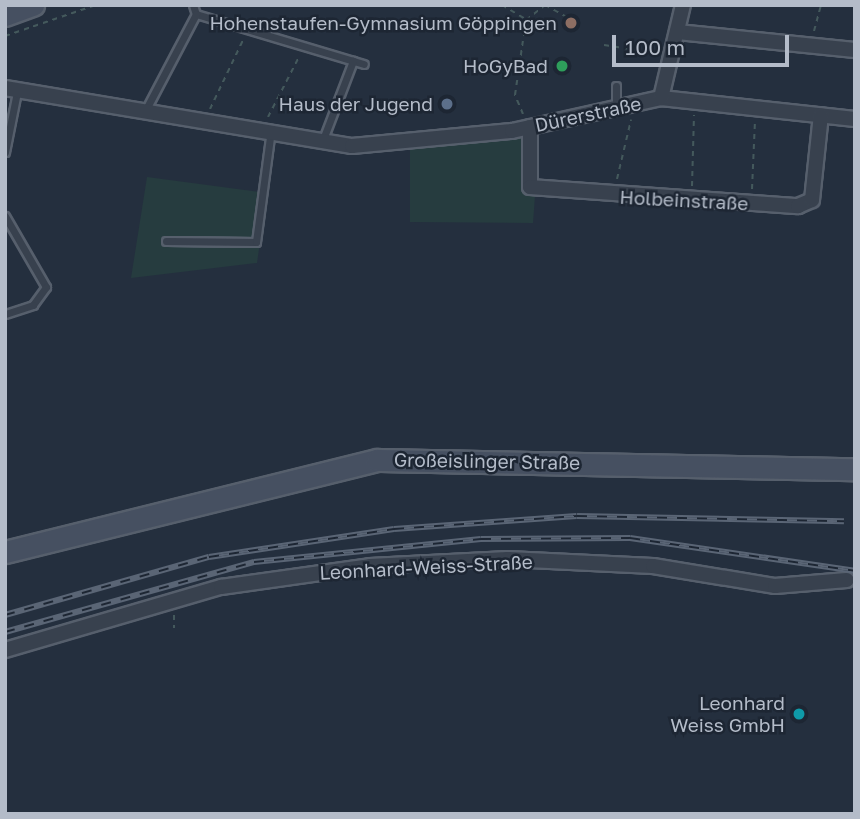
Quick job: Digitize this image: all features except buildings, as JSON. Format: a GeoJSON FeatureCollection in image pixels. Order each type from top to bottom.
{"type":"FeatureCollection","features":[{"type":"Feature","properties":{"kind":"main road"},"geometry":{"type":"LineString","coordinates":[[5,15],[33,5]]}},
{"type":"Feature","properties":{"kind":"main road","name":"Großeislinger Straße"},"geometry":{"type":"LineString","coordinates":[[5,552],[377,460],[855,469]]}},
{"type":"Feature","properties":{"kind":"street"},"geometry":{"type":"LineString","coordinates":[[661,98],[682,5]]}},
{"type":"Feature","properties":{"kind":"street"},"geometry":{"type":"LineString","coordinates":[[677,32],[855,50]]}},
{"type":"Feature","properties":{"kind":"street","name":"Dürerstraße"},"geometry":{"type":"LineString","coordinates":[[11,90],[202,126],[321,144],[352,146],[530,127],[661,98],[855,119]]}},
{"type":"Feature","properties":{"kind":"street","name":"Holbeinstraße"},"geometry":{"type":"LineString","coordinates":[[530,127],[530,187],[619,198],[798,206],[812,200],[821,115]]}},
{"type":"Feature","properties":{"kind":"street","name":"Leonhard-Weiss-Straße"},"geometry":{"type":"LineString","coordinates":[[5,650],[221,587],[370,566],[508,559],[653,566],[775,586],[851,581]]}},
{"type":"Feature","properties":{"kind":"lane"},"geometry":{"type":"LineString","coordinates":[[143,115],[196,14],[193,5]]}},
{"type":"Feature","properties":{"kind":"lane"},"geometry":{"type":"LineString","coordinates":[[196,14],[363,64]]}},
{"type":"Feature","properties":{"kind":"lane"},"geometry":{"type":"LineString","coordinates":[[321,144],[353,61]]}},
{"type":"Feature","properties":{"kind":"lane"},"geometry":{"type":"LineString","coordinates":[[616,86],[616,108]]}},
{"type":"Feature","properties":{"kind":"lane"},"geometry":{"type":"LineString","coordinates":[[5,152],[11,90]]}},
{"type":"Feature","properties":{"kind":"lane"},"geometry":{"type":"LineString","coordinates":[[166,241],[256,242],[265,136]]}},
{"type":"Feature","properties":{"kind":"lane"},"geometry":{"type":"LineString","coordinates":[[5,216],[46,287],[33,305],[5,314]]}},
{"type":"Feature","properties":{"kind":"path"},"geometry":{"type":"LineString","coordinates":[[5,36],[96,5]]}},
{"type":"Feature","properties":{"kind":"path"},"geometry":{"type":"LineString","coordinates":[[502,5],[526,20]]}},
{"type":"Feature","properties":{"kind":"path"},"geometry":{"type":"LineString","coordinates":[[530,127],[514,95],[526,20],[545,5],[576,22]]}},
{"type":"Feature","properties":{"kind":"path"},"geometry":{"type":"LineString","coordinates":[[811,46],[821,5]]}},
{"type":"Feature","properties":{"kind":"path"},"geometry":{"type":"LineString","coordinates":[[202,126],[248,29]]}},
{"type":"Feature","properties":{"kind":"path"},"geometry":{"type":"LineString","coordinates":[[604,45],[671,55]]}},
{"type":"Feature","properties":{"kind":"path"},"geometry":{"type":"LineString","coordinates":[[265,136],[304,46]]}},
{"type":"Feature","properties":{"kind":"path"},"geometry":{"type":"LineString","coordinates":[[691,201],[694,102]]}},
{"type":"Feature","properties":{"kind":"path"},"geometry":{"type":"LineString","coordinates":[[619,198],[634,104]]}},
{"type":"Feature","properties":{"kind":"path"},"geometry":{"type":"LineString","coordinates":[[752,204],[755,107]]}},
{"type":"Feature","properties":{"kind":"green space"},"geometry":{"type":"Polygon","coordinates":[[[525,133],[524,190],[535,196],[533,223],[410,222],[410,146],[525,133]]]}},
{"type":"Feature","properties":{"kind":"green space"},"geometry":{"type":"Polygon","coordinates":[[[147,177],[267,193],[257,263],[131,278],[147,177]]]}},
{"type":"Feature","properties":{"kind":"railway"},"geometry":{"type":"LineString","coordinates":[[5,615],[209,557],[394,529],[577,516],[844,521]]}},
{"type":"Feature","properties":{"kind":"railway"},"geometry":{"type":"LineString","coordinates":[[5,632],[254,562],[481,539],[630,538],[855,571]]}},
{"type":"Feature","properties":{"kind":"place","name":"Hohenstaufen-Gymnasium Göppingen"},"geometry":{"type":"Point","coordinates":[571,23]}},
{"type":"Feature","properties":{"kind":"place","name":"HoGyBad"},"geometry":{"type":"Point","coordinates":[562,66]}},
{"type":"Feature","properties":{"kind":"place","name":"Haus der Jugend"},"geometry":{"type":"Point","coordinates":[447,104]}},
{"type":"Feature","properties":{"kind":"place","name":"Leonhard Weiss GmbH"},"geometry":{"type":"Point","coordinates":[799,714]}}]}
